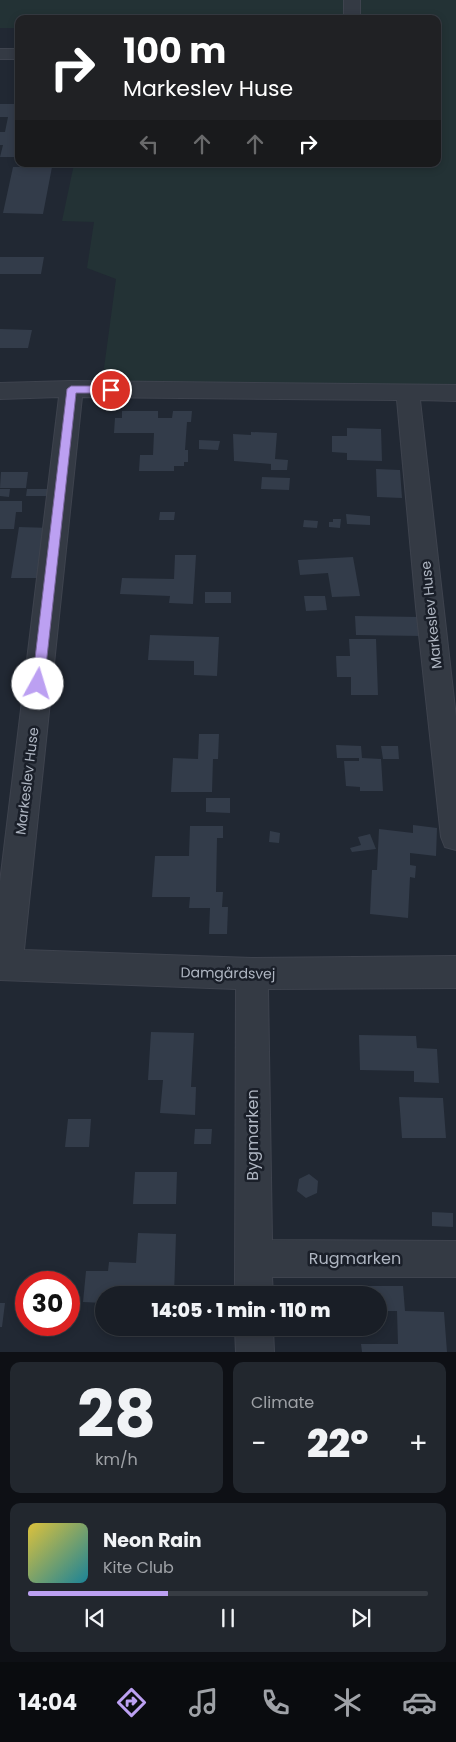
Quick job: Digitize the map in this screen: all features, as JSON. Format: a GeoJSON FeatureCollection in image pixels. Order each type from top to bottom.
{"type":"FeatureCollection","features":[{"type":"Feature","properties":{"kind":"street"},"geometry":{"type":"LineString","coordinates":[[352,0],[352,15]]}},
{"type":"Feature","properties":{"kind":"street"},"geometry":{"type":"LineString","coordinates":[[0,54],[15,54]]}},
{"type":"Feature","properties":{"kind":"street"},"geometry":{"type":"LineString","coordinates":[[0,391],[71,389],[456,393]]}},
{"type":"Feature","properties":{"kind":"street","name":"Markeslev Huse"},"geometry":{"type":"LineString","coordinates":[[3,965],[71,389]]}},
{"type":"Feature","properties":{"kind":"street","name":"Markeslev Huse"},"geometry":{"type":"LineString","coordinates":[[408,392],[429,607],[456,838]]}},
{"type":"Feature","properties":{"kind":"street","name":"Damgårdsvej"},"geometry":{"type":"LineString","coordinates":[[3,965],[252,974],[456,972]]}},
{"type":"Feature","properties":{"kind":"street","name":"Bygmarken"},"geometry":{"type":"LineString","coordinates":[[252,974],[254,1286]]}},
{"type":"Feature","properties":{"kind":"street","name":"Rugmarken"},"geometry":{"type":"LineString","coordinates":[[253,1258],[456,1259]]}},
{"type":"Feature","properties":{"kind":"street"},"geometry":{"type":"LineString","coordinates":[[254,1336],[255,1352]]}},
{"type":"Feature","properties":{"kind":"shaded area"},"geometry":{"type":"Polygon","coordinates":[[[0,0],[347,0],[348,15],[15,15],[15,28],[0,28],[0,0]]]}},
{"type":"Feature","properties":{"kind":"shaded area"},"geometry":{"type":"Polygon","coordinates":[[[355,0],[456,0],[456,388],[102,383],[116,279],[87,268],[94,222],[62,221],[73,167],[441,167],[441,15],[356,15],[355,0]]]}},
{"type":"Feature","properties":{"kind":"building"},"geometry":{"type":"Polygon","coordinates":[[[0,104],[15,104],[15,157],[0,157],[3,145],[0,145],[0,132],[5,132],[8,117],[0,117],[0,104]]]}},
{"type":"Feature","properties":{"kind":"building"},"geometry":{"type":"Polygon","coordinates":[[[13,167],[52,167],[43,214],[3,213],[13,167]]]}},
{"type":"Feature","properties":{"kind":"building"},"geometry":{"type":"Polygon","coordinates":[[[0,257],[44,257],[41,274],[0,274],[0,257]]]}},
{"type":"Feature","properties":{"kind":"building"},"geometry":{"type":"Polygon","coordinates":[[[0,329],[32,330],[28,348],[0,348],[0,329]]]}},
{"type":"Feature","properties":{"kind":"building"},"geometry":{"type":"Polygon","coordinates":[[[122,411],[158,411],[158,418],[172,418],[173,411],[192,411],[191,422],[187,422],[185,450],[188,450],[188,462],[184,462],[184,466],[174,466],[174,471],[139,471],[140,455],[153,455],[154,433],[114,433],[115,418],[122,418],[122,411]]]}},
{"type":"Feature","properties":{"kind":"building"},"geometry":{"type":"Polygon","coordinates":[[[347,428],[381,429],[382,461],[347,460],[347,453],[332,452],[332,436],[347,436],[347,428]]]}},
{"type":"Feature","properties":{"kind":"building"},"geometry":{"type":"Polygon","coordinates":[[[251,432],[277,433],[275,459],[288,460],[287,470],[271,470],[271,464],[234,461],[233,434],[251,435],[251,432]]]}},
{"type":"Feature","properties":{"kind":"building"},"geometry":{"type":"Polygon","coordinates":[[[199,440],[220,441],[218,450],[199,449],[199,440]]]}},
{"type":"Feature","properties":{"kind":"building"},"geometry":{"type":"Polygon","coordinates":[[[376,469],[400,470],[402,498],[377,497],[376,469]]]}},
{"type":"Feature","properties":{"kind":"building"},"geometry":{"type":"Polygon","coordinates":[[[1,472],[28,472],[26,488],[0,488],[1,472]]]}},
{"type":"Feature","properties":{"kind":"building"},"geometry":{"type":"Polygon","coordinates":[[[262,477],[290,478],[289,490],[261,489],[262,477]]]}},
{"type":"Feature","properties":{"kind":"building"},"geometry":{"type":"Polygon","coordinates":[[[0,489],[10,489],[9,497],[0,496],[0,489]]]}},
{"type":"Feature","properties":{"kind":"building"},"geometry":{"type":"Polygon","coordinates":[[[27,489],[55,489],[54,496],[26,496],[27,489]]]}},
{"type":"Feature","properties":{"kind":"building"},"geometry":{"type":"Polygon","coordinates":[[[0,501],[22,501],[22,512],[16,512],[14,529],[0,529],[0,501]]]}},
{"type":"Feature","properties":{"kind":"building"},"geometry":{"type":"Polygon","coordinates":[[[160,512],[175,512],[174,520],[159,520],[160,512]]]}},
{"type":"Feature","properties":{"kind":"building"},"geometry":{"type":"Polygon","coordinates":[[[346,514],[370,516],[370,525],[347,524],[346,514]]]}},
{"type":"Feature","properties":{"kind":"building"},"geometry":{"type":"Polygon","coordinates":[[[333,519],[341,519],[340,528],[329,527],[329,522],[333,522],[333,519]]]}},
{"type":"Feature","properties":{"kind":"building"},"geometry":{"type":"Polygon","coordinates":[[[304,520],[318,521],[317,528],[303,527],[304,520]]]}},
{"type":"Feature","properties":{"kind":"building"},"geometry":{"type":"Polygon","coordinates":[[[19,527],[51,528],[43,578],[11,578],[19,527]]]}},
{"type":"Feature","properties":{"kind":"building"},"geometry":{"type":"Polygon","coordinates":[[[175,555],[196,555],[193,604],[169,603],[170,596],[120,594],[122,578],[174,579],[175,555]]]}},
{"type":"Feature","properties":{"kind":"building"},"geometry":{"type":"Polygon","coordinates":[[[353,557],[360,596],[332,597],[328,573],[300,575],[298,560],[353,557]]]}},
{"type":"Feature","properties":{"kind":"building"},"geometry":{"type":"Polygon","coordinates":[[[205,592],[231,592],[231,603],[205,603],[205,592]]]}},
{"type":"Feature","properties":{"kind":"building"},"geometry":{"type":"Polygon","coordinates":[[[304,596],[325,596],[327,610],[306,611],[304,596]]]}},
{"type":"Feature","properties":{"kind":"building"},"geometry":{"type":"Polygon","coordinates":[[[355,616],[420,617],[422,636],[356,635],[355,616]]]}},
{"type":"Feature","properties":{"kind":"building"},"geometry":{"type":"Polygon","coordinates":[[[150,635],[219,637],[217,676],[194,675],[194,661],[148,660],[150,635]]]}},
{"type":"Feature","properties":{"kind":"building"},"geometry":{"type":"Polygon","coordinates":[[[349,639],[376,639],[378,695],[351,695],[351,677],[337,677],[336,656],[350,656],[349,639]]]}},
{"type":"Feature","properties":{"kind":"building"},"geometry":{"type":"Polygon","coordinates":[[[199,734],[219,734],[218,759],[213,759],[212,792],[171,792],[173,758],[198,759],[199,734]]]}},
{"type":"Feature","properties":{"kind":"building"},"geometry":{"type":"Polygon","coordinates":[[[336,745],[361,746],[362,758],[381,759],[383,791],[360,791],[360,787],[346,786],[344,761],[359,761],[359,758],[337,758],[336,745]]]}},
{"type":"Feature","properties":{"kind":"building"},"geometry":{"type":"Polygon","coordinates":[[[381,746],[398,746],[399,759],[383,759],[381,746]]]}},
{"type":"Feature","properties":{"kind":"building"},"geometry":{"type":"Polygon","coordinates":[[[206,798],[230,798],[230,813],[206,812],[206,798]]]}},
{"type":"Feature","properties":{"kind":"building"},"geometry":{"type":"Polygon","coordinates":[[[413,825],[437,828],[436,856],[410,853],[410,865],[416,866],[415,878],[410,877],[408,918],[370,914],[372,870],[377,870],[379,829],[413,833],[413,825]]]}},
{"type":"Feature","properties":{"kind":"building"},"geometry":{"type":"Polygon","coordinates":[[[190,826],[223,826],[223,838],[217,838],[216,892],[223,892],[222,907],[228,907],[227,934],[209,934],[210,908],[189,908],[190,897],[152,897],[155,856],[189,856],[190,826]]]}},
{"type":"Feature","properties":{"kind":"building"},"geometry":{"type":"Polygon","coordinates":[[[270,831],[280,833],[279,843],[269,842],[270,831]]]}},
{"type":"Feature","properties":{"kind":"building"},"geometry":{"type":"Polygon","coordinates":[[[370,834],[376,849],[352,852],[350,848],[361,845],[358,837],[370,834]]]}},
{"type":"Feature","properties":{"kind":"building"},"geometry":{"type":"Polygon","coordinates":[[[151,1032],[194,1033],[191,1087],[196,1087],[195,1115],[160,1113],[163,1080],[148,1080],[151,1032]]]}},
{"type":"Feature","properties":{"kind":"building"},"geometry":{"type":"Polygon","coordinates":[[[359,1035],[416,1036],[417,1048],[437,1049],[439,1083],[414,1082],[414,1071],[360,1070],[359,1035]]]}},
{"type":"Feature","properties":{"kind":"building"},"geometry":{"type":"Polygon","coordinates":[[[399,1097],[443,1098],[446,1138],[402,1138],[399,1097]]]}},
{"type":"Feature","properties":{"kind":"building"},"geometry":{"type":"Polygon","coordinates":[[[68,1119],[91,1119],[89,1147],[65,1147],[68,1119]]]}},
{"type":"Feature","properties":{"kind":"building"},"geometry":{"type":"Polygon","coordinates":[[[195,1129],[212,1129],[211,1144],[194,1144],[195,1129]]]}},
{"type":"Feature","properties":{"kind":"building"},"geometry":{"type":"Polygon","coordinates":[[[135,1172],[177,1172],[176,1204],[133,1204],[135,1172]]]}},
{"type":"Feature","properties":{"kind":"building"},"geometry":{"type":"Polygon","coordinates":[[[309,1174],[318,1181],[317,1193],[306,1198],[297,1191],[299,1179],[309,1174]]]}},
{"type":"Feature","properties":{"kind":"building"},"geometry":{"type":"Polygon","coordinates":[[[432,1212],[453,1213],[453,1227],[432,1226],[432,1212]]]}},
{"type":"Feature","properties":{"kind":"building"},"geometry":{"type":"Polygon","coordinates":[[[138,1233],[176,1234],[174,1286],[95,1286],[95,1303],[83,1302],[86,1271],[108,1271],[109,1262],[136,1263],[138,1233]]]}},
{"type":"Feature","properties":{"kind":"building"},"geometry":{"type":"Polygon","coordinates":[[[387,1286],[403,1286],[405,1311],[444,1312],[447,1352],[362,1352],[361,1344],[398,1344],[397,1311],[387,1311],[387,1286]]]}},
{"type":"Feature","properties":{"kind":"building"},"geometry":{"type":"Polygon","coordinates":[[[0,1303],[5,1303],[2,1327],[0,1327],[0,1303]]]}},
{"type":"Feature","properties":{"kind":"route"},"geometry":{"type":"LineString","coordinates":[[38,684],[71,389],[111,390]]}}]}
